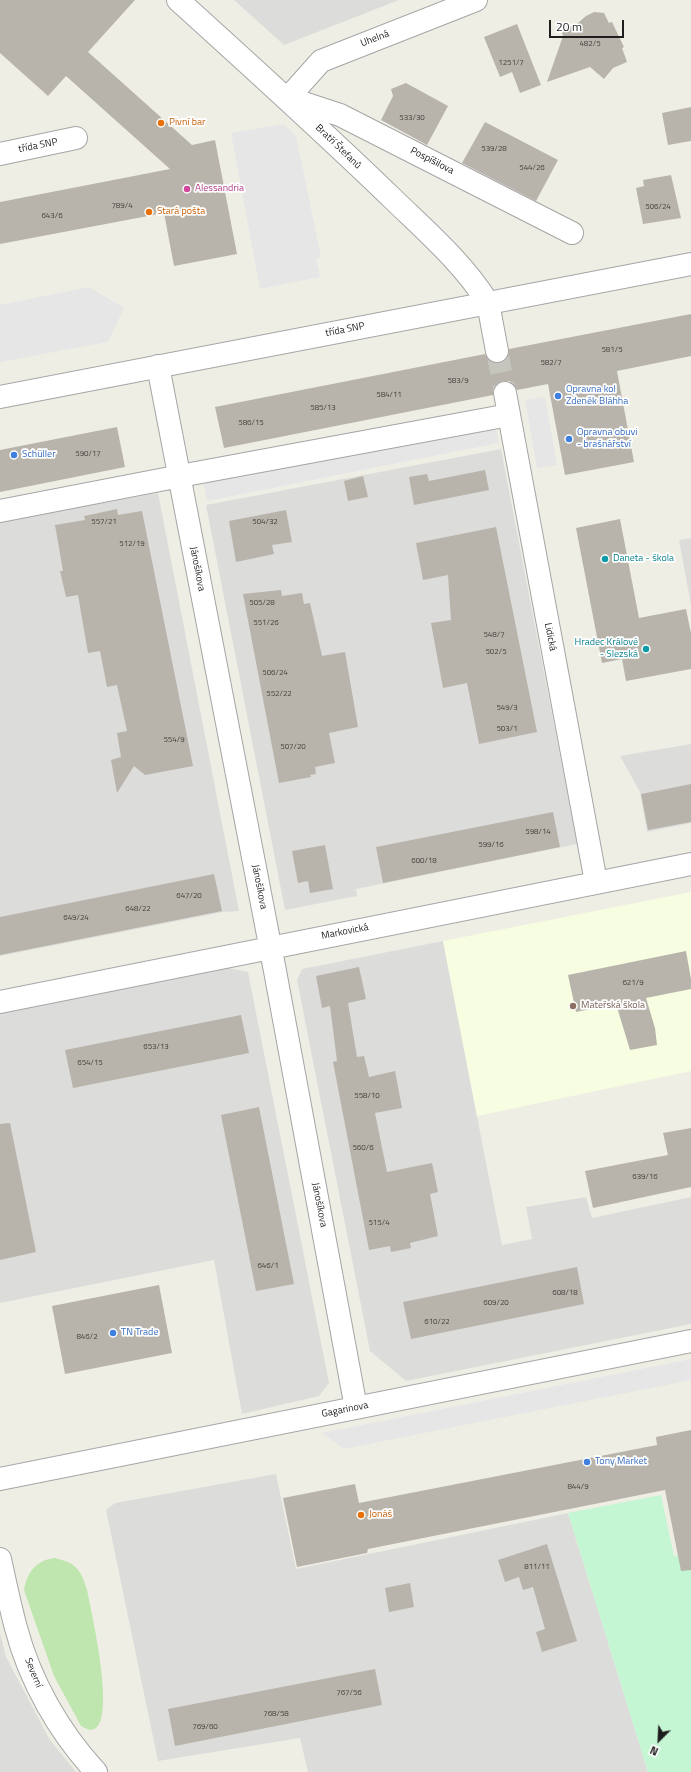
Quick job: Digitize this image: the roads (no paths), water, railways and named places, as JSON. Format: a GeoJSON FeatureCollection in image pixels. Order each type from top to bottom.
{"type":"FeatureCollection","features":[{"type":"Feature","properties":{"kind":"street","name":"Bratří Štefanů"},"geometry":{"type":"LineString","coordinates":[[178,0],[288,98],[448,253],[480,290],[488,303]]}},
{"type":"Feature","properties":{"kind":"street","name":"Uhelná"},"geometry":{"type":"LineString","coordinates":[[288,98],[321,61],[476,0]]}},
{"type":"Feature","properties":{"kind":"street","name":"Pospíšilova"},"geometry":{"type":"LineString","coordinates":[[288,98],[340,115],[572,233]]}},
{"type":"Feature","properties":{"kind":"street","name":"třída SNP"},"geometry":{"type":"LineString","coordinates":[[0,154],[76,138]]}},
{"type":"Feature","properties":{"kind":"street","name":"třída SNP"},"geometry":{"type":"LineString","coordinates":[[0,397],[691,264]]}},
{"type":"Feature","properties":{"kind":"street"},"geometry":{"type":"LineString","coordinates":[[488,303],[497,351]]}},
{"type":"Feature","properties":{"kind":"street","name":"Jánošíkova"},"geometry":{"type":"LineString","coordinates":[[158,366],[270,947],[356,1408]]}},
{"type":"Feature","properties":{"kind":"street","name":"Lidická"},"geometry":{"type":"LineString","coordinates":[[505,393],[596,882]]}},
{"type":"Feature","properties":{"kind":"street"},"geometry":{"type":"LineString","coordinates":[[0,511],[509,414]]}},
{"type":"Feature","properties":{"kind":"street","name":"Markovická"},"geometry":{"type":"LineString","coordinates":[[0,1002],[691,864]]}},
{"type":"Feature","properties":{"kind":"street","name":"Gagarinova"},"geometry":{"type":"LineString","coordinates":[[0,1479],[691,1342]]}},
{"type":"Feature","properties":{"kind":"street","name":"Severní"},"geometry":{"type":"LineString","coordinates":[[0,1559],[16,1630],[44,1699],[56,1722],[96,1772]]}},
{"type":"Feature","properties":{"kind":"tunnel"},"geometry":{"type":"LineString","coordinates":[[497,351],[505,393]]}},
{"type":"Feature","properties":{"kind":"place","name":"Pivní bar"},"geometry":{"type":"Point","coordinates":[161,123]}},
{"type":"Feature","properties":{"kind":"place","name":"Alessandria"},"geometry":{"type":"Point","coordinates":[187,189]}},
{"type":"Feature","properties":{"kind":"place","name":"Stará pošta"},"geometry":{"type":"Point","coordinates":[149,212]}},
{"type":"Feature","properties":{"kind":"place","name":"Opravna kol Zdeněk Bláhha"},"geometry":{"type":"Point","coordinates":[558,396]}},
{"type":"Feature","properties":{"kind":"place","name":"Opravna obuvi - brašnářství"},"geometry":{"type":"Point","coordinates":[569,439]}},
{"type":"Feature","properties":{"kind":"place","name":"Schüller"},"geometry":{"type":"Point","coordinates":[14,455]}},
{"type":"Feature","properties":{"kind":"place","name":"Daneta - škola"},"geometry":{"type":"Point","coordinates":[605,559]}},
{"type":"Feature","properties":{"kind":"place","name":"Hradec Králové - Slezská"},"geometry":{"type":"Point","coordinates":[646,649]}},
{"type":"Feature","properties":{"kind":"place","name":"Mateřská škola"},"geometry":{"type":"Point","coordinates":[573,1006]}},
{"type":"Feature","properties":{"kind":"place","name":"TN Trade"},"geometry":{"type":"Point","coordinates":[113,1333]}},
{"type":"Feature","properties":{"kind":"place","name":"Tony Market"},"geometry":{"type":"Point","coordinates":[587,1462]}},
{"type":"Feature","properties":{"kind":"place","name":"Jonáš"},"geometry":{"type":"Point","coordinates":[361,1515]}}]}
